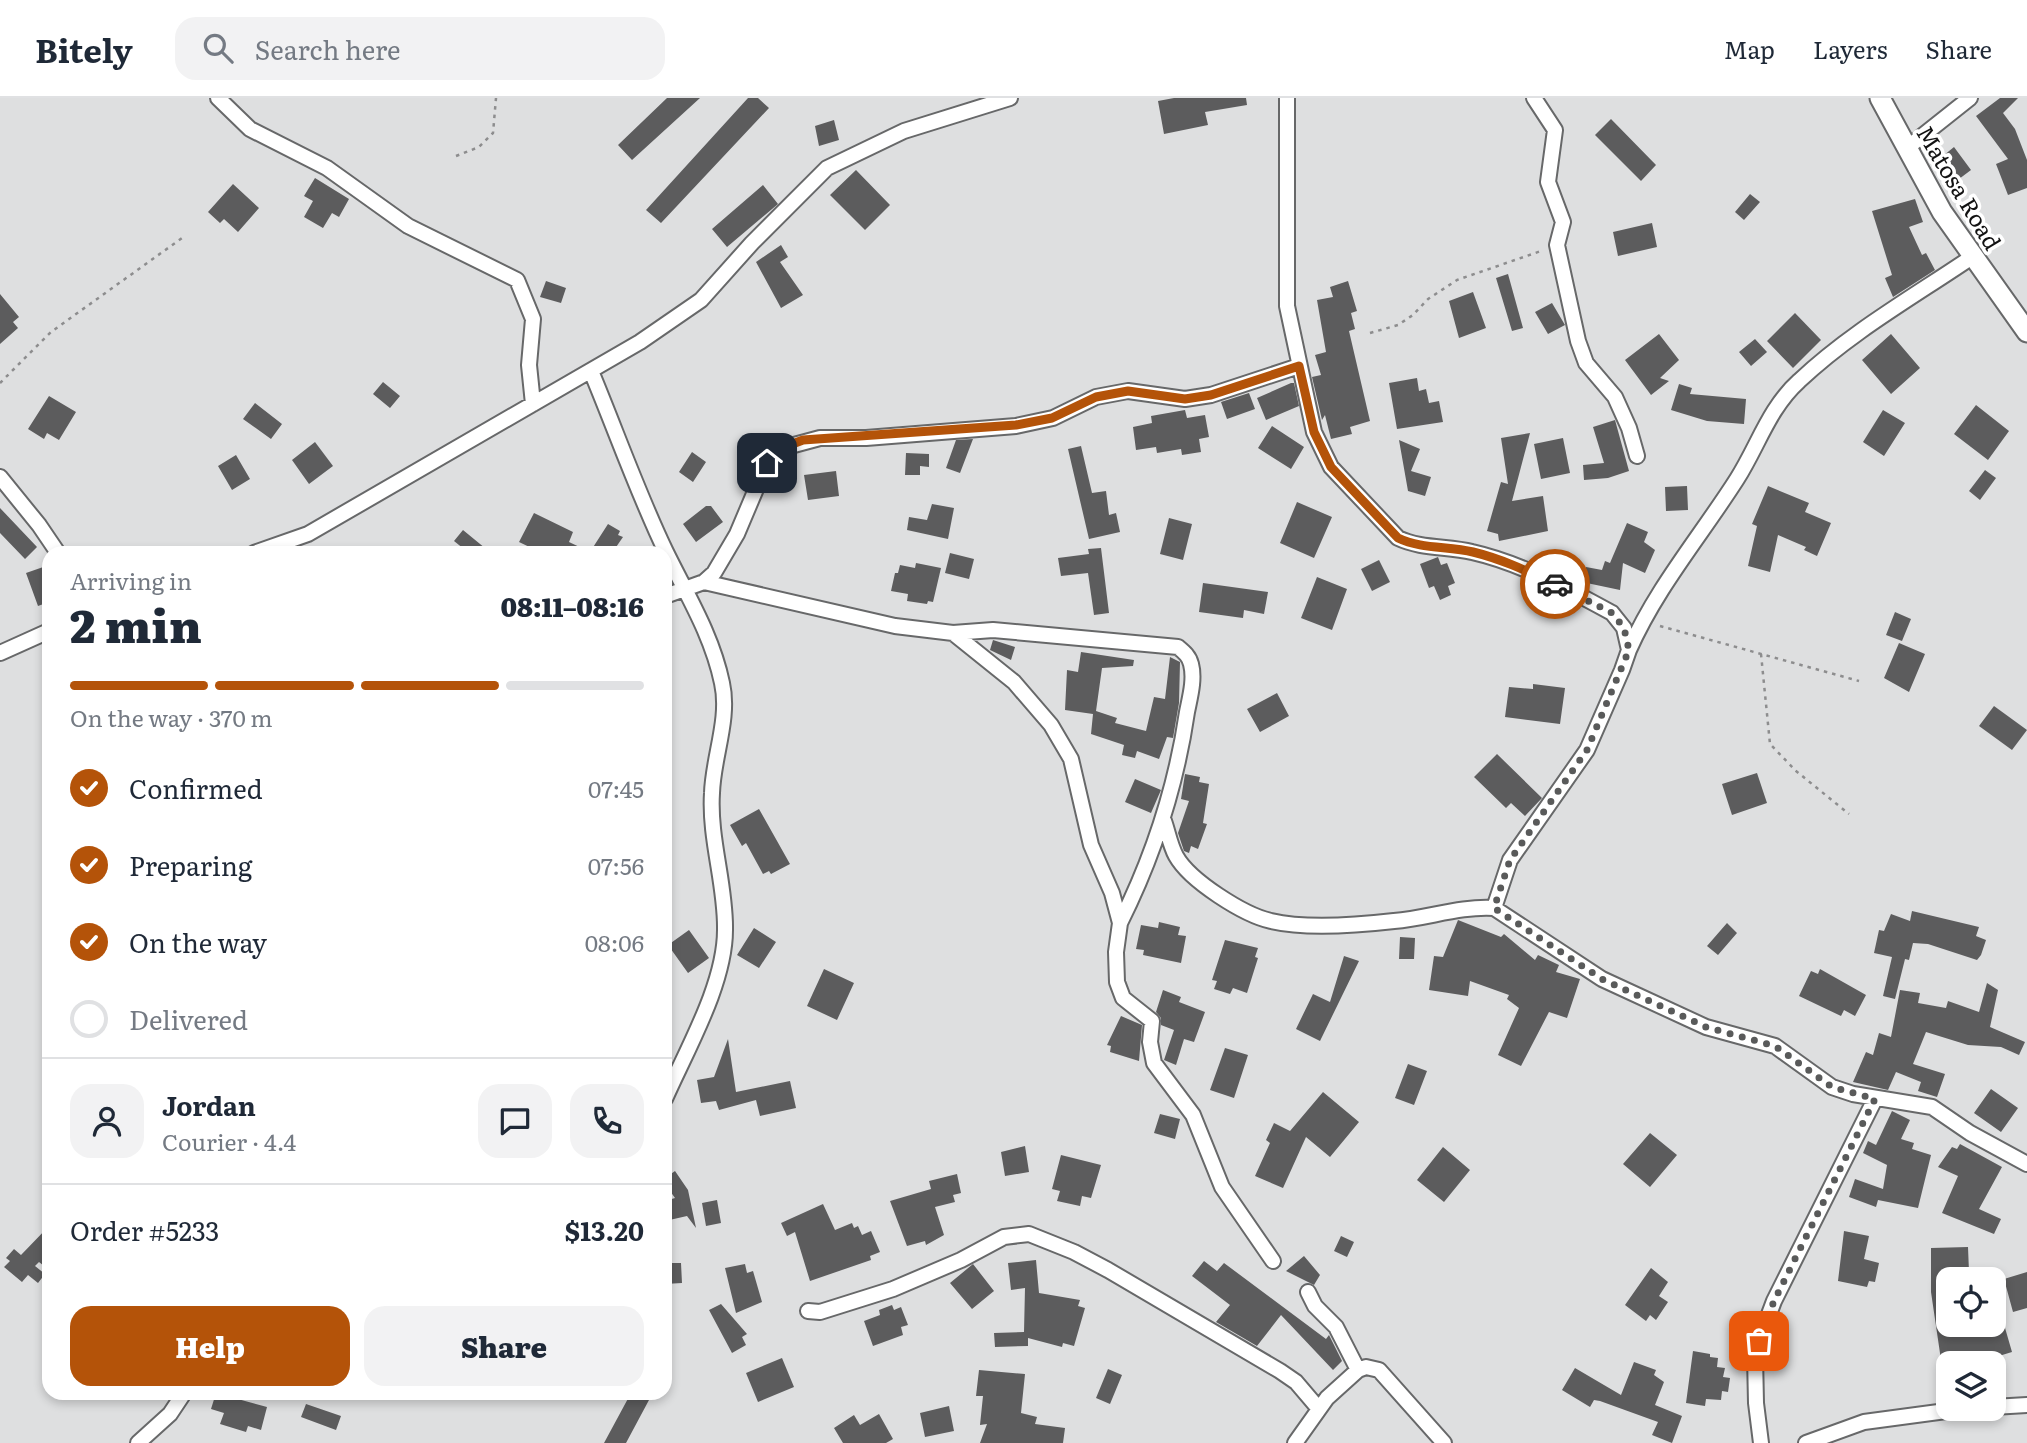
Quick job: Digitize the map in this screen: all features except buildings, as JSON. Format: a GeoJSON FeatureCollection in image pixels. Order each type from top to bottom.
{"type":"FeatureCollection","features":[{"type":"Feature","properties":{"kind":"street"},"geometry":{"type":"LineString","coordinates":[[218,98],[250,129],[327,168],[408,226],[517,280],[533,319],[529,365],[533,404]]}},
{"type":"Feature","properties":{"kind":"street"},"geometry":{"type":"LineString","coordinates":[[274,546],[308,534],[592,371],[701,300],[752,243],[827,167],[904,131],[993,100],[1010,98]]}},
{"type":"Feature","properties":{"kind":"street"},"geometry":{"type":"LineString","coordinates":[[1287,98],[1287,306],[1314,432],[1331,467],[1398,538],[1413,545],[1475,552],[1571,591],[1612,613],[1624,628],[1629,650]]}},
{"type":"Feature","properties":{"kind":"street"},"geometry":{"type":"LineString","coordinates":[[1534,98],[1555,130],[1548,182],[1563,222],[1558,245],[1578,341],[1586,363],[1615,397],[1629,428],[1637,456]]}},
{"type":"Feature","properties":{"kind":"street","name":"Matosa Road"},"geometry":{"type":"LineString","coordinates":[[1880,98],[1931,194],[1972,257],[2027,332]]}},
{"type":"Feature","properties":{"kind":"street"},"geometry":{"type":"LineString","coordinates":[[1907,148],[1970,98]]}},
{"type":"Feature","properties":{"kind":"street"},"geometry":{"type":"LineString","coordinates":[[1494,908],[1510,860],[1587,750],[1642,621],[1670,572],[1736,480],[1772,413],[1797,382],[1849,338],[1972,257]]}},
{"type":"Feature","properties":{"kind":"street"},"geometry":{"type":"LineString","coordinates":[[672,593],[704,582],[714,573],[737,534],[767,463],[779,449],[791,444],[820,438],[866,438],[1016,425],[1052,418],[1096,397],[1128,391],[1185,399],[1299,366]]}},
{"type":"Feature","properties":{"kind":"street"},"geometry":{"type":"LineString","coordinates":[[592,371],[664,546]]}},
{"type":"Feature","properties":{"kind":"street"},"geometry":{"type":"LineString","coordinates":[[0,477],[53,546]]}},
{"type":"Feature","properties":{"kind":"street"},"geometry":{"type":"LineString","coordinates":[[672,562],[687,587],[713,649],[723,685],[724,708],[712,793],[714,838],[725,928],[723,955],[705,1008],[672,1083]]}},
{"type":"Feature","properties":{"kind":"street"},"geometry":{"type":"LineString","coordinates":[[704,582],[895,626],[953,633],[993,630],[1178,647],[1187,654],[1192,664],[1191,686],[1181,751],[1164,821],[1142,879],[1120,923],[1116,952],[1117,982],[1122,998],[1152,1021],[1150,1042],[1154,1063],[1192,1115],[1222,1187],[1273,1261]]}},
{"type":"Feature","properties":{"kind":"street"},"geometry":{"type":"LineString","coordinates":[[953,633],[1014,682],[1051,725],[1070,759],[1091,845],[1112,893],[1120,923]]}},
{"type":"Feature","properties":{"kind":"street"},"geometry":{"type":"LineString","coordinates":[[0,653],[42,634]]}},
{"type":"Feature","properties":{"kind":"street"},"geometry":{"type":"LineString","coordinates":[[1164,821],[1175,855],[1186,871],[1218,894],[1270,921],[1298,925],[1392,922],[1454,908],[1494,908],[1602,979],[1706,1027],[1775,1046],[1832,1087],[1875,1099],[1932,1107],[1970,1133],[2027,1164]]}},
{"type":"Feature","properties":{"kind":"street"},"geometry":{"type":"LineString","coordinates":[[1760,1443],[1755,1356],[1759,1341],[1774,1301],[1875,1099]]}},
{"type":"Feature","properties":{"kind":"street"},"geometry":{"type":"LineString","coordinates":[[808,1311],[820,1312],[893,1289],[961,1260],[1003,1237],[1029,1234],[1097,1264],[1280,1371],[1296,1382],[1319,1409]]}},
{"type":"Feature","properties":{"kind":"street"},"geometry":{"type":"LineString","coordinates":[[1308,1292],[1315,1306],[1336,1327],[1358,1370]]}},
{"type":"Feature","properties":{"kind":"street"},"geometry":{"type":"LineString","coordinates":[[1295,1443],[1319,1409],[1358,1370],[1366,1367],[1379,1370],[1444,1443]]}},
{"type":"Feature","properties":{"kind":"street"},"geometry":{"type":"LineString","coordinates":[[138,1443],[170,1414],[179,1400]]}},
{"type":"Feature","properties":{"kind":"street"},"geometry":{"type":"LineString","coordinates":[[2006,1406],[2027,1405]]}},
{"type":"Feature","properties":{"kind":"street"},"geometry":{"type":"LineString","coordinates":[[1806,1443],[1864,1422],[1936,1412]]}},
{"type":"Feature","properties":{"kind":"path"},"geometry":{"type":"LineString","coordinates":[[456,156],[479,147],[493,132],[496,98]]}},
{"type":"Feature","properties":{"kind":"path"},"geometry":{"type":"LineString","coordinates":[[0,383],[51,332],[183,238]]}},
{"type":"Feature","properties":{"kind":"path"},"geometry":{"type":"LineString","coordinates":[[1370,333],[1398,325],[1413,315],[1428,299],[1457,280],[1558,245]]}},
{"type":"Feature","properties":{"kind":"path"},"geometry":{"type":"LineString","coordinates":[[1642,621],[1859,681]]}},
{"type":"Feature","properties":{"kind":"path"},"geometry":{"type":"LineString","coordinates":[[1761,654],[1770,744],[1796,771],[1849,814]]}},
{"type":"Feature","properties":{"kind":"way so far"},"geometry":{"type":"LineString","coordinates":[[1555,584],[1612,613],[1624,628],[1629,650],[1587,750],[1569,780],[1510,860],[1502,876],[1494,908],[1602,979],[1706,1027],[1775,1046],[1832,1087],[1875,1099],[1851,1152],[1814,1219],[1774,1301],[1759,1341]]}},
{"type":"Feature","properties":{"kind":"route"},"geometry":{"type":"LineString","coordinates":[[767,463],[779,449],[803,440],[866,438],[1016,425],[1052,418],[1096,397],[1128,391],[1185,399],[1211,395],[1299,366],[1314,432],[1322,452],[1331,467],[1398,538],[1413,545],[1433,545],[1475,552],[1555,584]]}}]}
